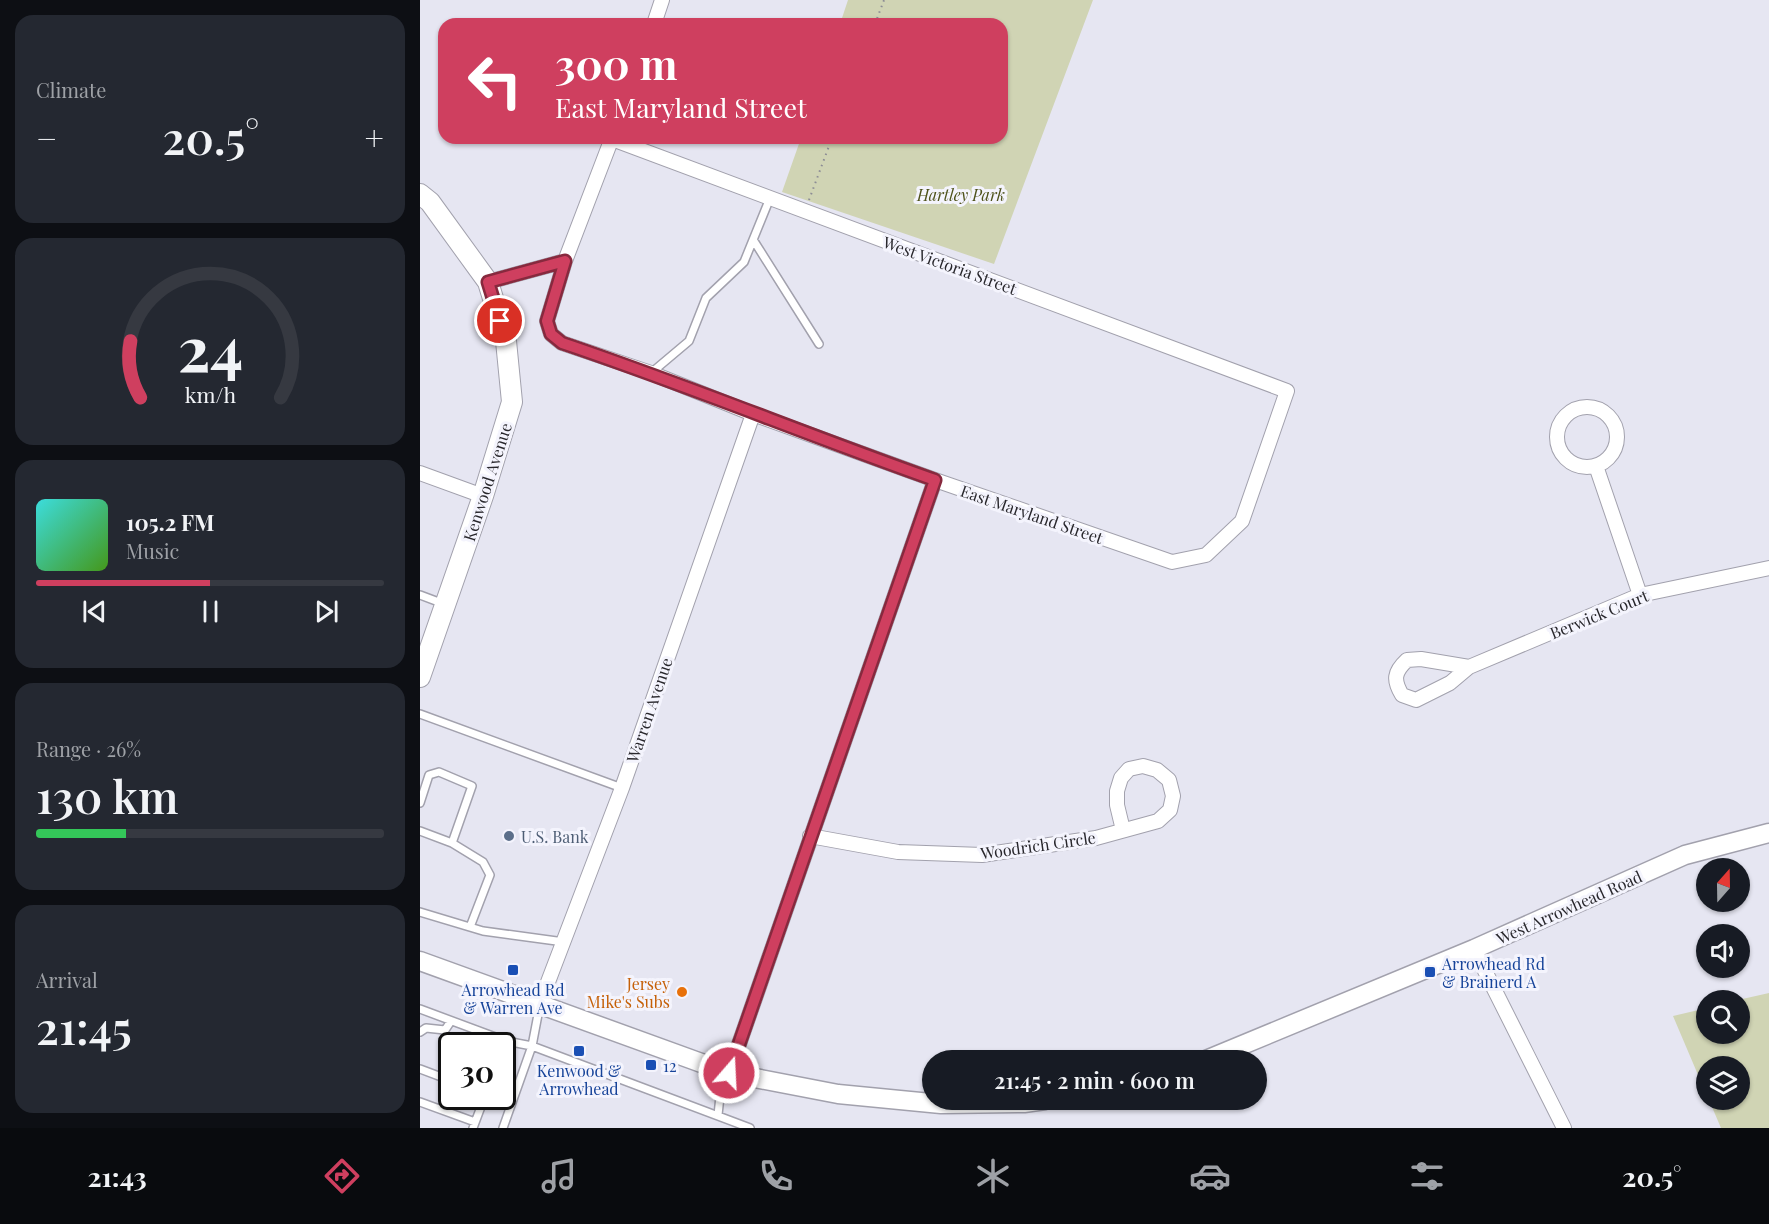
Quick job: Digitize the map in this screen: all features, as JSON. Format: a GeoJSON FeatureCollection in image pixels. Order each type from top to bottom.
{"type":"FeatureCollection","features":[{"type":"Feature","properties":{"kind":"main road","name":"Kenwood Avenue"},"geometry":{"type":"LineString","coordinates":[[420,194],[430,202],[488,282],[506,341],[512,402],[447,604],[420,677]]}},
{"type":"Feature","properties":{"kind":"street"},"geometry":{"type":"LineString","coordinates":[[656,18],[662,0]]}},
{"type":"Feature","properties":{"kind":"street"},"geometry":{"type":"LineString","coordinates":[[488,282],[565,261],[610,144]]}},
{"type":"Feature","properties":{"kind":"street","name":"West Victoria Street"},"geometry":{"type":"LineString","coordinates":[[628,144],[1287,391]]}},
{"type":"Feature","properties":{"kind":"street","name":"East Maryland Street"},"geometry":{"type":"LineString","coordinates":[[565,261],[547,321],[551,334],[562,343],[651,373],[753,414],[935,480],[1172,562],[1206,555],[1242,521],[1287,391]]}},
{"type":"Feature","properties":{"kind":"street"},"geometry":{"type":"LineString","coordinates":[[1577,409],[1597,409],[1612,420],[1616,428],[1617,438],[1611,455],[1596,466],[1576,465],[1561,452],[1557,442],[1562,422],[1577,409]]}},
{"type":"Feature","properties":{"kind":"street","name":"Warren Avenue"},"geometry":{"type":"LineString","coordinates":[[540,1003],[622,788],[753,414]]}},
{"type":"Feature","properties":{"kind":"street"},"geometry":{"type":"LineString","coordinates":[[1596,466],[1640,595]]}},
{"type":"Feature","properties":{"kind":"street"},"geometry":{"type":"LineString","coordinates":[[420,473],[483,496]]}},
{"type":"Feature","properties":{"kind":"street"},"geometry":{"type":"LineString","coordinates":[[729,1073],[935,480]]}},
{"type":"Feature","properties":{"kind":"street","name":"Berwick Court"},"geometry":{"type":"LineString","coordinates":[[1469,667],[1421,659],[1407,660],[1397,670],[1395,682],[1402,695],[1416,700],[1450,683],[1469,667],[1640,595],[1769,568]]}},
{"type":"Feature","properties":{"kind":"street","name":"Woodrich Circle"},"geometry":{"type":"LineString","coordinates":[[810,836],[898,852],[982,855],[1096,838],[1158,821],[1170,810],[1173,796],[1169,780],[1157,770],[1143,766],[1136,767],[1129,769],[1121,778],[1117,791],[1117,805],[1123,830]]}},
{"type":"Feature","properties":{"kind":"street","name":"West Arrowhead Road"},"geometry":{"type":"LineString","coordinates":[[1230,1050],[1474,949],[1684,855],[1769,833]]}},
{"type":"Feature","properties":{"kind":"street"},"geometry":{"type":"LineString","coordinates":[[1474,949],[1564,1128]]}},
{"type":"Feature","properties":{"kind":"street"},"geometry":{"type":"LineString","coordinates":[[420,961],[729,1073],[838,1094],[922,1102]]}},
{"type":"Feature","properties":{"kind":"lane"},"geometry":{"type":"LineString","coordinates":[[651,373],[688,341],[706,298],[744,262],[770,198]]}},
{"type":"Feature","properties":{"kind":"lane"},"geometry":{"type":"LineString","coordinates":[[754,241],[819,344]]}},
{"type":"Feature","properties":{"kind":"lane"},"geometry":{"type":"LineString","coordinates":[[420,595],[447,604]]}},
{"type":"Feature","properties":{"kind":"lane"},"geometry":{"type":"LineString","coordinates":[[420,714],[622,788]]}},
{"type":"Feature","properties":{"kind":"lane"},"geometry":{"type":"LineString","coordinates":[[420,803],[429,775],[439,772],[472,786],[452,843]]}},
{"type":"Feature","properties":{"kind":"lane"},"geometry":{"type":"LineString","coordinates":[[420,831],[452,843],[483,862],[490,875],[470,927]]}},
{"type":"Feature","properties":{"kind":"lane"},"geometry":{"type":"LineString","coordinates":[[420,912],[470,927],[564,942]]}},
{"type":"Feature","properties":{"kind":"lane"},"geometry":{"type":"LineString","coordinates":[[503,1128],[532,1046],[540,1003]]}},
{"type":"Feature","properties":{"kind":"lane"},"geometry":{"type":"LineString","coordinates":[[420,1009],[481,1032]]}},
{"type":"Feature","properties":{"kind":"lane"},"geometry":{"type":"LineString","coordinates":[[420,1032],[426,1028],[445,1030],[451,1021]]}},
{"type":"Feature","properties":{"kind":"lane"},"geometry":{"type":"LineString","coordinates":[[516,1043],[532,1046],[750,1128]]}},
{"type":"Feature","properties":{"kind":"lane"},"geometry":{"type":"LineString","coordinates":[[420,1069],[438,1076]]}},
{"type":"Feature","properties":{"kind":"lane"},"geometry":{"type":"LineString","coordinates":[[718,1115],[721,1087],[729,1073]]}},
{"type":"Feature","properties":{"kind":"lane"},"geometry":{"type":"LineString","coordinates":[[420,1102],[474,1125],[480,1110]]}},
{"type":"Feature","properties":{"kind":"path"},"geometry":{"type":"LineString","coordinates":[[877,18],[884,0]]}},
{"type":"Feature","properties":{"kind":"path"},"geometry":{"type":"LineString","coordinates":[[805,211],[830,144]]}},
{"type":"Feature","properties":{"kind":"green space","name":"Hartley Park"},"geometry":{"type":"Polygon","coordinates":[[[848,0],[1093,0],[994,264],[782,192],[799,144],[1008,144],[1008,18],[842,18],[848,0]]]}},
{"type":"Feature","properties":{"kind":"green space"},"geometry":{"type":"Polygon","coordinates":[[[1769,993],[1769,1128],[1721,1128],[1713,1110],[1750,1110],[1750,1056],[1696,1056],[1696,1070],[1673,1016],[1696,1011],[1696,1044],[1750,1044],[1750,997],[1769,993]]]}},
{"type":"Feature","properties":{"kind":"place","name":"U.S. Bank"},"geometry":{"type":"Point","coordinates":[509,836]}},
{"type":"Feature","properties":{"kind":"place","name":"Arrowhead Rd & Warren Ave"},"geometry":{"type":"Point","coordinates":[513,970]}},
{"type":"Feature","properties":{"kind":"place","name":"Arrowhead Rd & Brainerd A"},"geometry":{"type":"Point","coordinates":[1430,972]}},
{"type":"Feature","properties":{"kind":"place","name":"Jersey Mike's Subs"},"geometry":{"type":"Point","coordinates":[682,992]}},
{"type":"Feature","properties":{"kind":"place","name":"Kenwood & Arrowhead"},"geometry":{"type":"Point","coordinates":[579,1051]}},
{"type":"Feature","properties":{"kind":"place","name":"12"},"geometry":{"type":"Point","coordinates":[651,1065]}},
{"type":"Feature","properties":{"kind":"route"},"geometry":{"type":"LineString","coordinates":[[500,321],[488,282],[565,261],[547,321],[551,334],[562,343],[651,373],[753,414],[935,480],[729,1073]]}}]}
